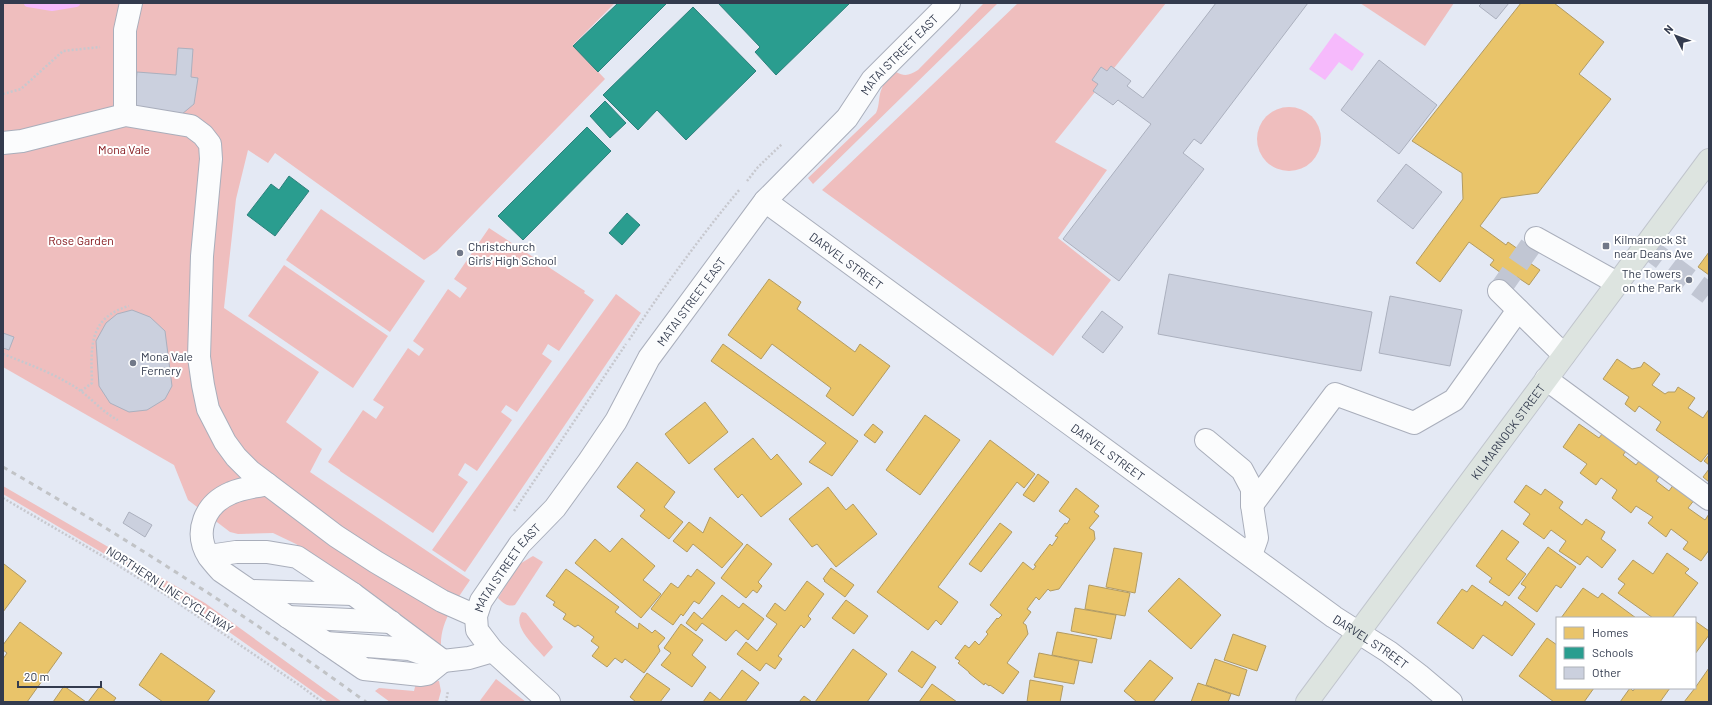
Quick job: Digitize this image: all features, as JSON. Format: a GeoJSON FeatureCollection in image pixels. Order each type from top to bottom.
{"type":"FeatureCollection","features":[{"type":"Feature","properties":{"kind":"main road","name":"KILMARNOCK STREET"},"geometry":{"type":"LineString","coordinates":[[1307,702],[1709,160]]}},
{"type":"Feature","properties":{"kind":"street"},"geometry":{"type":"LineString","coordinates":[[125,115],[125,30],[131,3]]}},
{"type":"Feature","properties":{"kind":"street","name":"MATAI STREET EAST"},"geometry":{"type":"LineString","coordinates":[[477,623],[481,600],[496,577],[520,544],[555,508],[589,462],[616,420],[650,358],[765,201],[847,118],[872,80],[949,3]]}},
{"type":"Feature","properties":{"kind":"street"},"geometry":{"type":"LineString","coordinates":[[3,143],[22,141],[125,115],[191,126],[203,135],[210,144],[210,174],[202,256],[199,357],[208,409],[225,442],[236,457],[250,471],[336,536],[477,623],[493,651],[549,702]]}},
{"type":"Feature","properties":{"kind":"street","name":"DARVEL STREET"},"geometry":{"type":"LineString","coordinates":[[765,201],[1334,617],[1406,665],[1451,702]]}},
{"type":"Feature","properties":{"kind":"street"},"geometry":{"type":"LineString","coordinates":[[1536,238],[1617,283]]}},
{"type":"Feature","properties":{"kind":"street"},"geometry":{"type":"LineString","coordinates":[[1499,291],[1564,355]]}},
{"type":"Feature","properties":{"kind":"street"},"geometry":{"type":"LineString","coordinates":[[1252,505],[1282,476],[1335,394],[1414,423],[1454,400],[1518,310]]}},
{"type":"Feature","properties":{"kind":"street"},"geometry":{"type":"LineString","coordinates":[[1546,379],[1709,499]]}},
{"type":"Feature","properties":{"kind":"street"},"geometry":{"type":"LineString","coordinates":[[1206,440],[1242,470],[1252,489],[1252,505],[1257,538],[1251,555]]}},
{"type":"Feature","properties":{"kind":"street"},"geometry":{"type":"LineString","coordinates":[[267,484],[231,493],[213,506],[202,522],[202,534],[209,556],[221,571],[364,669],[421,675],[427,674],[443,661],[469,658],[493,651]]}},
{"type":"Feature","properties":{"kind":"street"},"geometry":{"type":"LineString","coordinates":[[209,556],[236,552],[267,552],[297,557],[353,594],[443,661]]}},
{"type":"Feature","properties":{"kind":"street"},"geometry":{"type":"LineString","coordinates":[[251,591],[353,594]]}},
{"type":"Feature","properties":{"kind":"street"},"geometry":{"type":"LineString","coordinates":[[288,617],[391,622]]}},
{"type":"Feature","properties":{"kind":"path"},"geometry":{"type":"LineString","coordinates":[[3,94],[22,90],[63,50],[125,47]]}},
{"type":"Feature","properties":{"kind":"path"},"geometry":{"type":"LineString","coordinates":[[81,391],[92,383],[91,344],[93,336],[100,323],[116,309],[129,306]]}},
{"type":"Feature","properties":{"kind":"path"},"geometry":{"type":"LineString","coordinates":[[3,354],[38,369],[81,391],[104,411],[118,420]]}},
{"type":"Feature","properties":{"kind":"path","name":"NORTHERN LINE CYCLEWAY"},"geometry":{"type":"LineString","coordinates":[[3,498],[106,558],[169,597],[322,702]]}},
{"type":"Feature","properties":{"kind":"green space","name":"Mona Vale"},"geometry":{"type":"Polygon","coordinates":[[[3,3],[615,3],[573,45],[605,79],[437,251],[424,260],[275,153],[268,163],[248,150],[236,199],[224,308],[319,372],[286,422],[322,449],[310,472],[470,580],[446,619],[441,637],[441,646],[296,544],[273,533],[238,534],[230,532],[188,500],[174,465],[3,367],[3,3]]]}},
{"type":"Feature","properties":{"kind":"green space"},"geometry":{"type":"Polygon","coordinates":[[[984,3],[998,3],[813,184],[808,178],[876,113],[884,83],[896,72],[907,75],[918,70],[984,3]]]}},
{"type":"Feature","properties":{"kind":"green space"},"geometry":{"type":"Polygon","coordinates":[[[1018,3],[1166,3],[1055,142],[1107,170],[1058,238],[1111,280],[1053,356],[822,190],[1018,3]]]}},
{"type":"Feature","properties":{"kind":"green space"},"geometry":{"type":"Polygon","coordinates":[[[1360,3],[1454,3],[1425,46],[1360,3]]]}},
{"type":"Feature","properties":{"kind":"green space"},"geometry":{"type":"Polygon","coordinates":[[[1289,107],[1307,113],[1315,121],[1321,139],[1315,157],[1307,165],[1289,171],[1271,165],[1263,157],[1257,139],[1263,121],[1271,113],[1289,107]]]}},
{"type":"Feature","properties":{"kind":"green space"},"geometry":{"type":"Polygon","coordinates":[[[321,209],[425,281],[390,332],[286,260],[321,209]]]}},
{"type":"Feature","properties":{"kind":"green space"},"geometry":{"type":"Polygon","coordinates":[[[489,228],[585,291],[584,293],[594,300],[559,351],[548,344],[542,354],[552,361],[517,412],[506,405],[501,412],[512,420],[477,471],[465,463],[458,475],[468,482],[433,533],[328,462],[363,410],[376,419],[384,407],[373,400],[408,348],[419,356],[424,349],[413,341],[448,289],[460,298],[467,288],[454,279],[489,228]]]}},
{"type":"Feature","properties":{"kind":"green space"},"geometry":{"type":"Polygon","coordinates":[[[284,265],[388,336],[353,388],[248,316],[284,265]]]}},
{"type":"Feature","properties":{"kind":"green space"},"geometry":{"type":"Polygon","coordinates":[[[616,294],[641,313],[465,572],[432,550],[616,294]]]}},
{"type":"Feature","properties":{"kind":"green space"},"geometry":{"type":"Polygon","coordinates":[[[3,486],[205,603],[342,702],[328,702],[191,605],[3,494],[3,486]]]}},
{"type":"Feature","properties":{"kind":"green space"},"geometry":{"type":"Polygon","coordinates":[[[533,556],[543,562],[515,605],[505,604],[498,598],[518,565],[533,556]]]}},
{"type":"Feature","properties":{"kind":"green space"},"geometry":{"type":"Polygon","coordinates":[[[522,612],[526,613],[553,647],[544,657],[522,630],[519,618],[522,612]]]}},
{"type":"Feature","properties":{"kind":"green space"},"geometry":{"type":"Polygon","coordinates":[[[496,679],[526,702],[479,702],[496,679]]]}},
{"type":"Feature","properties":{"kind":"green space"},"geometry":{"type":"Polygon","coordinates":[[[439,681],[441,691],[438,702],[390,702],[375,691],[379,688],[414,691],[416,683],[439,681]]]}},
{"type":"Feature","properties":{"kind":"shaded area"},"geometry":{"type":"Polygon","coordinates":[[[1335,33],[1364,54],[1352,71],[1339,62],[1325,80],[1309,69],[1335,33]]]}},
{"type":"Feature","properties":{"kind":"building: Homes"},"geometry":{"type":"Polygon","coordinates":[[[1521,3],[1554,3],[1604,42],[1579,74],[1611,99],[1538,193],[1501,198],[1480,226],[1506,245],[1508,242],[1525,254],[1529,257],[1527,261],[1540,270],[1529,285],[1517,277],[1513,282],[1490,265],[1494,260],[1469,242],[1440,282],[1416,263],[1463,199],[1462,173],[1412,141],[1521,3]]]}},
{"type":"Feature","properties":{"kind":"building: Homes"},"geometry":{"type":"Polygon","coordinates":[[[1709,252],[1709,275],[1698,267],[1709,252]]]}},
{"type":"Feature","properties":{"kind":"building: Homes"},"geometry":{"type":"Polygon","coordinates":[[[769,279],[801,302],[797,309],[855,352],[860,344],[890,366],[853,416],[826,396],[831,388],[772,344],[761,359],[728,335],[769,279]]]}},
{"type":"Feature","properties":{"kind":"building: Homes"},"geometry":{"type":"Polygon","coordinates":[[[723,344],[858,441],[832,476],[809,462],[826,443],[711,361],[723,344]]]}},
{"type":"Feature","properties":{"kind":"building: Homes"},"geometry":{"type":"Polygon","coordinates":[[[1617,359],[1632,369],[1641,367],[1644,362],[1660,374],[1652,385],[1665,394],[1668,392],[1675,392],[1678,387],[1695,398],[1688,408],[1703,418],[1709,409],[1709,452],[1701,462],[1656,430],[1661,422],[1639,406],[1635,412],[1625,404],[1629,397],[1603,379],[1617,359]]]}},
{"type":"Feature","properties":{"kind":"building: Homes"},"geometry":{"type":"Polygon","coordinates":[[[705,402],[728,432],[689,464],[665,434],[705,402]]]}},
{"type":"Feature","properties":{"kind":"building: Homes"},"geometry":{"type":"Polygon","coordinates":[[[925,415],[960,440],[920,495],[886,470],[925,415]]]}},
{"type":"Feature","properties":{"kind":"building: Homes"},"geometry":{"type":"Polygon","coordinates":[[[873,424],[883,432],[875,443],[864,435],[873,424]]]}},
{"type":"Feature","properties":{"kind":"building: Homes"},"geometry":{"type":"Polygon","coordinates":[[[1579,424],[1599,438],[1605,430],[1629,447],[1623,455],[1636,465],[1642,457],[1662,472],[1656,481],[1669,491],[1674,484],[1695,499],[1688,508],[1705,520],[1709,514],[1709,550],[1701,561],[1683,549],[1688,542],[1671,529],[1666,537],[1648,523],[1653,517],[1636,506],[1631,513],[1612,498],[1617,490],[1601,478],[1596,485],[1580,473],[1587,464],[1563,447],[1579,424]]]}},
{"type":"Feature","properties":{"kind":"building: Homes"},"geometry":{"type":"Polygon","coordinates":[[[753,438],[771,460],[777,454],[802,484],[761,517],[742,494],[738,498],[714,469],[753,438]]]}},
{"type":"Feature","properties":{"kind":"building: Homes"},"geometry":{"type":"Polygon","coordinates":[[[990,440],[1035,474],[1024,488],[1017,482],[938,587],[958,602],[941,625],[936,620],[928,630],[877,592],[990,440]]]}},
{"type":"Feature","properties":{"kind":"building: Homes"},"geometry":{"type":"Polygon","coordinates":[[[1709,455],[1709,465],[1704,461],[1709,455]]]}},
{"type":"Feature","properties":{"kind":"building: Homes"},"geometry":{"type":"Polygon","coordinates":[[[637,462],[675,492],[664,507],[683,522],[669,539],[640,516],[645,510],[617,487],[637,462]]]}},
{"type":"Feature","properties":{"kind":"building: Homes"},"geometry":{"type":"Polygon","coordinates":[[[1709,469],[1709,482],[1703,477],[1709,469]]]}},
{"type":"Feature","properties":{"kind":"building: Homes"},"geometry":{"type":"Polygon","coordinates":[[[1038,474],[1049,482],[1034,502],[1023,495],[1038,474]]]}},
{"type":"Feature","properties":{"kind":"building: Homes"},"geometry":{"type":"Polygon","coordinates":[[[1526,485],[1541,495],[1545,489],[1563,502],[1559,508],[1582,525],[1586,519],[1605,532],[1601,539],[1616,550],[1602,568],[1587,556],[1580,565],[1559,551],[1566,541],[1551,530],[1544,539],[1523,524],[1530,514],[1514,502],[1526,485]]]}},
{"type":"Feature","properties":{"kind":"building: Homes"},"geometry":{"type":"Polygon","coordinates":[[[828,487],[846,510],[853,504],[877,534],[836,567],[817,544],[812,547],[789,519],[828,487]]]}},
{"type":"Feature","properties":{"kind":"building: Homes"},"geometry":{"type":"Polygon","coordinates":[[[1076,488],[1099,506],[1094,512],[1099,516],[1089,528],[1094,531],[1095,539],[1059,589],[1050,591],[1048,589],[1039,600],[1036,597],[1027,609],[1031,612],[1023,623],[1026,625],[1028,634],[1007,663],[1019,672],[1003,694],[990,685],[989,686],[985,683],[984,685],[958,663],[960,661],[955,658],[965,645],[969,648],[975,641],[979,645],[988,634],[986,632],[997,618],[998,619],[1002,615],[990,605],[1023,562],[1033,570],[1036,566],[1034,565],[1050,544],[1052,546],[1058,537],[1055,536],[1070,519],[1059,511],[1076,488]]]}},
{"type":"Feature","properties":{"kind":"building: Homes"},"geometry":{"type":"Polygon","coordinates":[[[710,517],[743,544],[722,568],[693,544],[687,552],[673,541],[689,522],[703,533],[710,517]]]}},
{"type":"Feature","properties":{"kind":"building: Homes"},"geometry":{"type":"Polygon","coordinates":[[[1000,523],[1012,532],[981,572],[969,564],[1000,523]]]}},
{"type":"Feature","properties":{"kind":"building: Homes"},"geometry":{"type":"Polygon","coordinates":[[[1502,530],[1519,542],[1506,559],[1526,574],[1509,596],[1489,582],[1492,578],[1476,566],[1502,530]]]}},
{"type":"Feature","properties":{"kind":"building: Homes"},"geometry":{"type":"Polygon","coordinates":[[[622,538],[655,566],[643,580],[661,594],[641,618],[575,563],[595,539],[610,552],[622,538]]]}},
{"type":"Feature","properties":{"kind":"building: Homes"},"geometry":{"type":"Polygon","coordinates":[[[747,544],[772,564],[758,582],[762,586],[757,593],[753,590],[746,598],[721,578],[747,544]]]}},
{"type":"Feature","properties":{"kind":"building: Homes"},"geometry":{"type":"Polygon","coordinates":[[[1548,547],[1576,567],[1561,588],[1556,585],[1537,612],[1518,598],[1526,587],[1521,584],[1548,547]]]}},
{"type":"Feature","properties":{"kind":"building: Homes"},"geometry":{"type":"Polygon","coordinates":[[[1114,548],[1142,553],[1135,593],[1106,587],[1114,548]]]}},
{"type":"Feature","properties":{"kind":"building: Homes"},"geometry":{"type":"Polygon","coordinates":[[[1667,553],[1689,569],[1685,573],[1698,583],[1673,617],[1652,617],[1618,593],[1625,584],[1618,579],[1633,560],[1653,574],[1667,553]]]}},
{"type":"Feature","properties":{"kind":"building: Homes"},"geometry":{"type":"Polygon","coordinates":[[[4,564],[26,581],[3,612],[3,565],[4,564]]]}},
{"type":"Feature","properties":{"kind":"building: Homes"},"geometry":{"type":"Polygon","coordinates":[[[831,568],[854,585],[845,597],[823,579],[831,568]]]}},
{"type":"Feature","properties":{"kind":"building: Homes"},"geometry":{"type":"Polygon","coordinates":[[[566,569],[619,607],[615,612],[638,629],[639,623],[652,633],[655,630],[665,638],[658,646],[660,651],[644,673],[625,659],[622,663],[615,658],[607,667],[592,656],[599,647],[591,641],[594,637],[578,625],[575,627],[563,619],[566,614],[553,605],[555,602],[546,596],[566,569]]]}},
{"type":"Feature","properties":{"kind":"building: Homes"},"geometry":{"type":"Polygon","coordinates":[[[697,569],[715,583],[699,604],[694,601],[683,616],[681,614],[673,625],[651,609],[671,583],[678,588],[688,575],[691,577],[697,569]]]}},
{"type":"Feature","properties":{"kind":"building: Homes"},"geometry":{"type":"Polygon","coordinates":[[[1179,578],[1221,615],[1191,649],[1148,611],[1179,578]]]}},
{"type":"Feature","properties":{"kind":"building: Homes"},"geometry":{"type":"Polygon","coordinates":[[[807,581],[824,594],[808,616],[811,619],[804,628],[801,625],[778,656],[782,659],[775,669],[766,663],[760,671],[737,654],[746,642],[757,651],[777,624],[766,616],[775,603],[785,611],[807,581]]]}},
{"type":"Feature","properties":{"kind":"building: Homes"},"geometry":{"type":"Polygon","coordinates":[[[1089,585],[1130,593],[1125,616],[1085,609],[1089,585]]]}},
{"type":"Feature","properties":{"kind":"building: Homes"},"geometry":{"type":"Polygon","coordinates":[[[1472,585],[1502,606],[1505,601],[1535,624],[1512,656],[1483,635],[1473,649],[1437,623],[1462,589],[1467,592],[1472,585]]]}},
{"type":"Feature","properties":{"kind":"building: Homes"},"geometry":{"type":"Polygon","coordinates":[[[1583,588],[1598,598],[1602,593],[1635,617],[1562,617],[1583,588]]]}},
{"type":"Feature","properties":{"kind":"building: Homes"},"geometry":{"type":"Polygon","coordinates":[[[722,595],[739,608],[743,603],[764,619],[748,640],[736,630],[726,641],[702,623],[696,631],[686,623],[694,612],[702,619],[722,595]]]}},
{"type":"Feature","properties":{"kind":"building: Homes"},"geometry":{"type":"Polygon","coordinates":[[[846,600],[868,616],[854,634],[832,618],[846,600]]]}},
{"type":"Feature","properties":{"kind":"building: Homes"},"geometry":{"type":"Polygon","coordinates":[[[1075,608],[1116,615],[1111,639],[1071,631],[1075,608]]]}},
{"type":"Feature","properties":{"kind":"building: Homes"},"geometry":{"type":"Polygon","coordinates":[[[20,622],[62,653],[27,702],[3,702],[3,659],[7,653],[3,650],[3,645],[20,622]]]}},
{"type":"Feature","properties":{"kind":"building: Homes"},"geometry":{"type":"Polygon","coordinates":[[[1696,622],[1709,631],[1709,635],[1696,653],[1696,622]]]}},
{"type":"Feature","properties":{"kind":"building: Homes"},"geometry":{"type":"Polygon","coordinates":[[[681,624],[703,640],[692,655],[706,667],[692,687],[661,665],[671,653],[664,648],[681,624]]]}},
{"type":"Feature","properties":{"kind":"building: Homes"},"geometry":{"type":"Polygon","coordinates":[[[1057,632],[1097,639],[1092,663],[1052,655],[1057,632]]]}},
{"type":"Feature","properties":{"kind":"building: Homes"},"geometry":{"type":"Polygon","coordinates":[[[1233,634],[1266,646],[1257,671],[1224,660],[1233,634]]]}},
{"type":"Feature","properties":{"kind":"building: Homes"},"geometry":{"type":"Polygon","coordinates":[[[1547,638],[1556,644],[1556,689],[1593,689],[1584,702],[1554,702],[1519,676],[1547,638]]]}},
{"type":"Feature","properties":{"kind":"building: Homes"},"geometry":{"type":"Polygon","coordinates":[[[853,649],[887,674],[867,702],[815,702],[853,649]]]}},
{"type":"Feature","properties":{"kind":"building: Homes"},"geometry":{"type":"Polygon","coordinates":[[[912,651],[936,667],[922,688],[898,671],[912,651]]]}},
{"type":"Feature","properties":{"kind":"building: Homes"},"geometry":{"type":"Polygon","coordinates":[[[161,653],[215,691],[207,702],[163,702],[139,685],[161,653]]]}},
{"type":"Feature","properties":{"kind":"building: Homes"},"geometry":{"type":"Polygon","coordinates":[[[1039,653],[1079,661],[1074,684],[1034,677],[1039,653]]]}},
{"type":"Feature","properties":{"kind":"building: Homes"},"geometry":{"type":"Polygon","coordinates":[[[1215,659],[1247,670],[1239,696],[1206,685],[1215,659]]]}},
{"type":"Feature","properties":{"kind":"building: Homes"},"geometry":{"type":"Polygon","coordinates":[[[1150,660],[1173,678],[1153,702],[1137,702],[1124,691],[1150,660]]]}},
{"type":"Feature","properties":{"kind":"building: Homes"},"geometry":{"type":"Polygon","coordinates":[[[1709,668],[1709,702],[1684,702],[1694,689],[1696,689],[1696,687],[1709,668]]]}},
{"type":"Feature","properties":{"kind":"building: Homes"},"geometry":{"type":"Polygon","coordinates":[[[742,670],[759,683],[745,702],[703,702],[710,692],[720,700],[742,670]]]}},
{"type":"Feature","properties":{"kind":"building: Homes"},"geometry":{"type":"Polygon","coordinates":[[[647,673],[670,689],[660,702],[636,702],[630,697],[647,673]]]}},
{"type":"Feature","properties":{"kind":"building: Homes"},"geometry":{"type":"Polygon","coordinates":[[[1030,680],[1063,686],[1060,702],[1027,702],[1030,680]]]}},
{"type":"Feature","properties":{"kind":"building: Homes"},"geometry":{"type":"Polygon","coordinates":[[[1198,683],[1231,694],[1228,702],[1191,702],[1198,683]]]}},
{"type":"Feature","properties":{"kind":"building: Homes"},"geometry":{"type":"Polygon","coordinates":[[[932,684],[957,702],[919,702],[932,684]]]}},
{"type":"Feature","properties":{"kind":"building: Homes"},"geometry":{"type":"Polygon","coordinates":[[[64,686],[86,702],[53,702],[64,686]]]}},
{"type":"Feature","properties":{"kind":"building: Homes"},"geometry":{"type":"Polygon","coordinates":[[[100,686],[116,698],[113,702],[88,702],[100,686]]]}},
{"type":"Feature","properties":{"kind":"building: Homes"},"geometry":{"type":"Polygon","coordinates":[[[1629,689],[1633,691],[1634,689],[1669,689],[1660,702],[1620,702],[1629,689]]]}},
{"type":"Feature","properties":{"kind":"building: Homes"},"geometry":{"type":"Polygon","coordinates":[[[804,696],[812,702],[799,702],[804,696]]]}},
{"type":"Feature","properties":{"kind":"building: Schools"},"geometry":{"type":"Polygon","coordinates":[[[618,3],[667,3],[598,72],[573,46],[618,3]]]}},
{"type":"Feature","properties":{"kind":"building: Schools"},"geometry":{"type":"Polygon","coordinates":[[[718,3],[850,3],[776,75],[755,52],[760,47],[718,3]]]}},
{"type":"Feature","properties":{"kind":"building: Schools"},"geometry":{"type":"Polygon","coordinates":[[[693,7],[756,71],[686,140],[657,110],[638,130],[603,95],[693,7]]]}},
{"type":"Feature","properties":{"kind":"building: Schools"},"geometry":{"type":"Polygon","coordinates":[[[605,101],[626,123],[610,138],[590,116],[605,101]]]}},
{"type":"Feature","properties":{"kind":"building: Schools"},"geometry":{"type":"Polygon","coordinates":[[[587,127],[611,151],[523,240],[498,216],[587,127]]]}},
{"type":"Feature","properties":{"kind":"building: Schools"},"geometry":{"type":"Polygon","coordinates":[[[289,176],[309,191],[275,236],[247,215],[271,184],[279,190],[289,176]]]}},
{"type":"Feature","properties":{"kind":"building: Schools"},"geometry":{"type":"Polygon","coordinates":[[[627,213],[640,225],[622,245],[609,233],[627,213]]]}},
{"type":"Feature","properties":{"kind":"building: Other"},"geometry":{"type":"Polygon","coordinates":[[[1216,3],[1308,3],[1201,144],[1194,139],[1183,153],[1204,169],[1119,281],[1063,239],[1151,124],[1118,100],[1113,105],[1093,91],[1098,84],[1092,80],[1101,67],[1107,71],[1111,66],[1131,81],[1127,86],[1143,98],[1216,3]]]}},
{"type":"Feature","properties":{"kind":"building: Other"},"geometry":{"type":"Polygon","coordinates":[[[1482,3],[1509,3],[1496,19],[1479,6],[1482,3]]]}},
{"type":"Feature","properties":{"kind":"building: Other"},"geometry":{"type":"Polygon","coordinates":[[[178,48],[193,49],[191,77],[198,78],[194,104],[182,114],[134,108],[137,72],[176,75],[178,48]]]}},
{"type":"Feature","properties":{"kind":"building: Other"},"geometry":{"type":"Polygon","coordinates":[[[1379,60],[1437,105],[1399,154],[1341,110],[1379,60]]]}},
{"type":"Feature","properties":{"kind":"building: Other"},"geometry":{"type":"Polygon","coordinates":[[[1406,164],[1442,192],[1413,229],[1377,201],[1406,164]]]}},
{"type":"Feature","properties":{"kind":"building: Other"},"geometry":{"type":"Polygon","coordinates":[[[1169,274],[1372,312],[1361,371],[1158,334],[1169,274]]]}},
{"type":"Feature","properties":{"kind":"building: Other"},"geometry":{"type":"Polygon","coordinates":[[[1390,296],[1462,310],[1450,366],[1379,353],[1390,296]]]}},
{"type":"Feature","properties":{"kind":"building: Other","name":"Mona Vale Fernery"},"geometry":{"type":"Polygon","coordinates":[[[132,310],[150,317],[165,331],[172,386],[165,399],[147,410],[129,412],[110,403],[99,386],[96,341],[106,323],[117,314],[132,310]]]}},
{"type":"Feature","properties":{"kind":"building: Other"},"geometry":{"type":"Polygon","coordinates":[[[1102,311],[1123,327],[1103,353],[1082,337],[1102,311]]]}},
{"type":"Feature","properties":{"kind":"building: Other"},"geometry":{"type":"Polygon","coordinates":[[[3,333],[14,337],[9,350],[3,348],[3,333]]]}},
{"type":"Feature","properties":{"kind":"building: Other"},"geometry":{"type":"Polygon","coordinates":[[[129,512],[152,525],[145,537],[123,523],[129,512]]]}},
{"type":"Feature","properties":{"kind":"waterway"},"geometry":{"type":"LineString","coordinates":[[28,3],[52,7],[76,3]]}},
{"type":"Feature","properties":{"kind":"tunnel"},"geometry":{"type":"LineString","coordinates":[[1499,291],[1536,238]]}},
{"type":"Feature","properties":{"kind":"tunnel"},"geometry":{"type":"LineString","coordinates":[[1645,246],[1709,294]]}},
{"type":"Feature","properties":{"kind":"railway"},"geometry":{"type":"LineString","coordinates":[[3,467],[96,522],[233,609],[366,702]]}},
{"type":"Feature","properties":{"kind":"place","name":"Kilmarnock St near Deans Ave"},"geometry":{"type":"Point","coordinates":[1606,246]}},
{"type":"Feature","properties":{"kind":"place","name":"Christchurch Girls' High School"},"geometry":{"type":"Point","coordinates":[460,253]}},
{"type":"Feature","properties":{"kind":"place","name":"The Towers on the Park"},"geometry":{"type":"Point","coordinates":[1689,280]}},
{"type":"Feature","properties":{"kind":"place","name":"Mona Vale Fernery"},"geometry":{"type":"Point","coordinates":[133,363]}},
{"type":"Feature","properties":{"kind":"park label","name":"Rose Garden"},"geometry":{"type":"Point","coordinates":[81,240]}}]}
